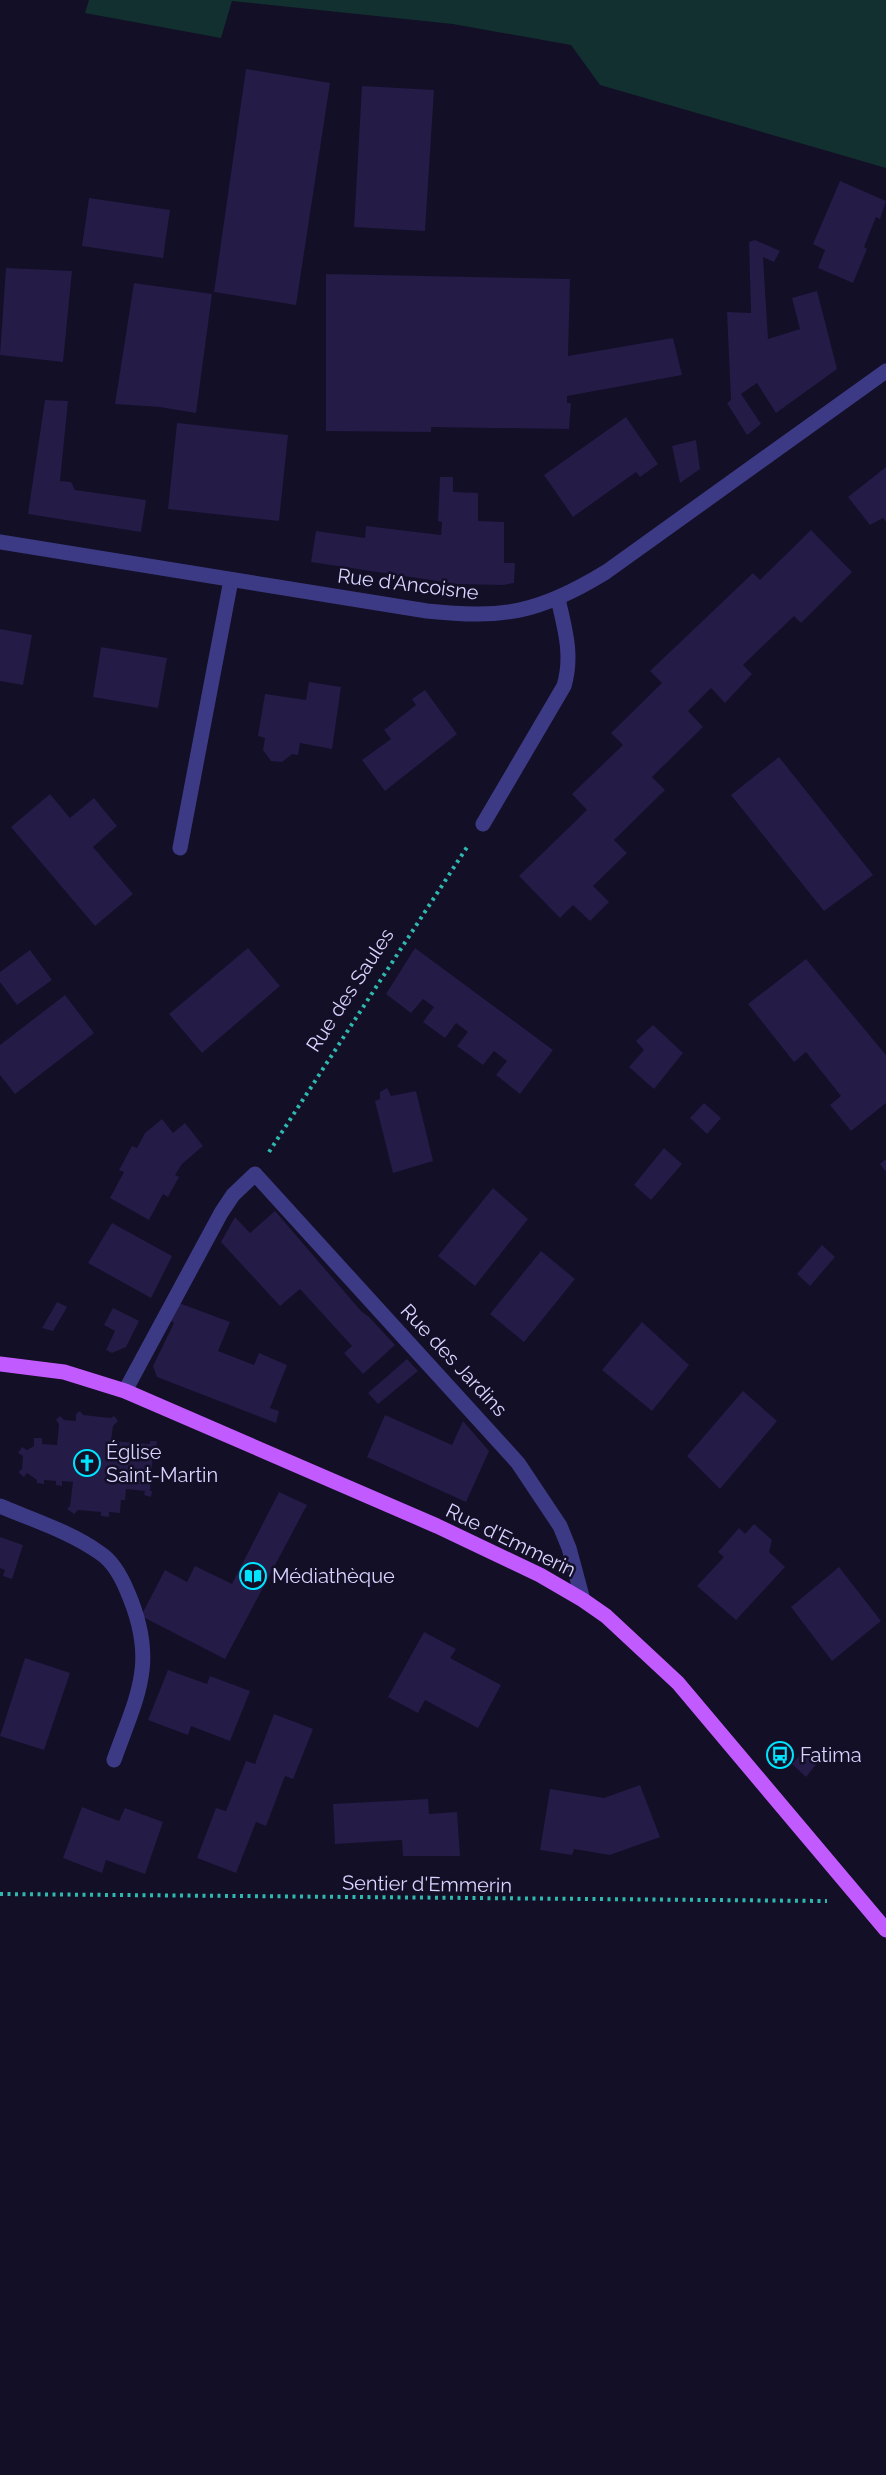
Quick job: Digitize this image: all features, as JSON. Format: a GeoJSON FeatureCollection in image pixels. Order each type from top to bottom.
{"type":"FeatureCollection","features":[{"type":"Feature","properties":{"kind":"main road","name":"Rue d'Emmerin"},"geometry":{"type":"LineString","coordinates":[[0,1364],[64,1372],[125,1391],[437,1526],[540,1575],[583,1600],[606,1616],[678,1683],[886,1930]]}},
{"type":"Feature","properties":{"kind":"street","name":"Rue d'Ancoisne"},"geometry":{"type":"LineString","coordinates":[[0,542],[458,614],[509,613],[558,599],[606,572],[886,371]]}},
{"type":"Feature","properties":{"kind":"street"},"geometry":{"type":"LineString","coordinates":[[180,848],[231,580]]}},
{"type":"Feature","properties":{"kind":"street"},"geometry":{"type":"LineString","coordinates":[[483,824],[564,687],[569,669],[569,652],[558,599]]}},
{"type":"Feature","properties":{"kind":"street"},"geometry":{"type":"LineString","coordinates":[[125,1391],[221,1213],[233,1196],[255,1174]]}},
{"type":"Feature","properties":{"kind":"street","name":"Rue des Jardins"},"geometry":{"type":"LineString","coordinates":[[255,1174],[518,1462],[560,1526],[569,1548],[583,1600]]}},
{"type":"Feature","properties":{"kind":"street"},"geometry":{"type":"LineString","coordinates":[[0,1506],[84,1542],[102,1554],[115,1568],[125,1586],[142,1633],[145,1657],[142,1680],[114,1760]]}},
{"type":"Feature","properties":{"kind":"path","name":"Rue des Saules"},"geometry":{"type":"LineString","coordinates":[[255,1174],[483,824]]}},
{"type":"Feature","properties":{"kind":"path","name":"Sentier d'Emmerin"},"geometry":{"type":"LineString","coordinates":[[0,1894],[825,1903],[848,1885]]}},
{"type":"Feature","properties":{"kind":"green space"},"geometry":{"type":"Polygon","coordinates":[[[89,0],[886,0],[886,168],[600,85],[571,45],[453,24],[232,1],[221,38],[85,13],[89,0]]]}},
{"type":"Feature","properties":{"kind":"building"},"geometry":{"type":"Polygon","coordinates":[[[246,69],[330,83],[296,305],[214,292],[246,69]]]}},
{"type":"Feature","properties":{"kind":"building"},"geometry":{"type":"Polygon","coordinates":[[[362,86],[434,90],[425,231],[354,227],[362,86]]]}},
{"type":"Feature","properties":{"kind":"building"},"geometry":{"type":"Polygon","coordinates":[[[840,181],[886,201],[880,219],[876,217],[864,247],[867,249],[853,283],[818,268],[825,250],[813,244],[840,181]]]}},
{"type":"Feature","properties":{"kind":"building"},"geometry":{"type":"Polygon","coordinates":[[[89,198],[170,210],[163,258],[82,246],[89,198]]]}},
{"type":"Feature","properties":{"kind":"building"},"geometry":{"type":"Polygon","coordinates":[[[755,240],[780,251],[774,262],[763,257],[768,339],[800,329],[792,298],[817,291],[837,369],[776,413],[757,383],[741,394],[761,424],[747,435],[727,403],[731,400],[727,312],[751,313],[749,242],[755,240]]]}},
{"type":"Feature","properties":{"kind":"building"},"geometry":{"type":"Polygon","coordinates":[[[6,268],[72,271],[63,362],[0,355],[6,268]]]}},
{"type":"Feature","properties":{"kind":"building"},"geometry":{"type":"Polygon","coordinates":[[[326,274],[570,279],[568,356],[673,338],[682,375],[567,396],[567,403],[571,403],[569,429],[431,427],[431,432],[326,431],[326,274]]]}},
{"type":"Feature","properties":{"kind":"building"},"geometry":{"type":"Polygon","coordinates":[[[134,283],[212,294],[196,413],[160,407],[115,404],[134,283]]]}},
{"type":"Feature","properties":{"kind":"building"},"geometry":{"type":"Polygon","coordinates":[[[45,400],[68,401],[60,481],[71,482],[75,490],[146,500],[141,532],[28,514],[45,400]]]}},
{"type":"Feature","properties":{"kind":"building"},"geometry":{"type":"Polygon","coordinates":[[[626,417],[658,464],[640,477],[636,472],[573,517],[544,475],[626,417]]]}},
{"type":"Feature","properties":{"kind":"building"},"geometry":{"type":"Polygon","coordinates":[[[177,423],[288,435],[279,521],[168,509],[177,423]]]}},
{"type":"Feature","properties":{"kind":"building"},"geometry":{"type":"Polygon","coordinates":[[[696,440],[700,469],[680,483],[672,446],[696,440]]]}},
{"type":"Feature","properties":{"kind":"building"},"geometry":{"type":"Polygon","coordinates":[[[886,467],[886,522],[883,518],[870,525],[848,497],[886,467]]]}},
{"type":"Feature","properties":{"kind":"building"},"geometry":{"type":"Polygon","coordinates":[[[440,477],[453,477],[453,492],[478,493],[478,521],[504,522],[504,563],[515,563],[514,583],[503,585],[457,584],[311,562],[316,531],[365,538],[366,526],[441,535],[442,522],[438,521],[440,477]]]}},
{"type":"Feature","properties":{"kind":"building"},"geometry":{"type":"Polygon","coordinates":[[[811,530],[852,572],[801,623],[794,616],[743,665],[752,674],[725,703],[711,688],[688,711],[703,727],[652,777],[665,790],[614,840],[627,853],[593,886],[609,902],[590,921],[573,905],[560,918],[519,876],[587,810],[572,794],[623,745],[611,733],[662,683],[650,671],[753,573],[760,580],[811,530]]]}},
{"type":"Feature","properties":{"kind":"building"},"geometry":{"type":"Polygon","coordinates":[[[0,629],[32,635],[23,685],[0,681],[0,629]]]}},
{"type":"Feature","properties":{"kind":"building"},"geometry":{"type":"Polygon","coordinates":[[[101,647],[167,658],[158,708],[93,697],[101,647]]]}},
{"type":"Feature","properties":{"kind":"building"},"geometry":{"type":"Polygon","coordinates":[[[309,682],[341,687],[332,749],[300,743],[298,755],[292,754],[282,762],[271,761],[263,750],[265,738],[258,736],[265,694],[306,700],[309,682]]]}},
{"type":"Feature","properties":{"kind":"building"},"geometry":{"type":"Polygon","coordinates":[[[425,690],[457,734],[385,791],[362,760],[391,739],[384,730],[416,705],[412,699],[425,690]]]}},
{"type":"Feature","properties":{"kind":"building"},"geometry":{"type":"Polygon","coordinates":[[[779,757],[873,875],[824,911],[731,795],[779,757]]]}},
{"type":"Feature","properties":{"kind":"building"},"geometry":{"type":"Polygon","coordinates":[[[50,794],[70,818],[94,798],[117,826],[93,847],[133,894],[95,926],[11,827],[50,794]]]}},
{"type":"Feature","properties":{"kind":"building"},"geometry":{"type":"Polygon","coordinates":[[[248,948],[280,986],[202,1053],[169,1014],[248,948]]]}},
{"type":"Feature","properties":{"kind":"building"},"geometry":{"type":"Polygon","coordinates":[[[415,948],[553,1050],[520,1094],[496,1075],[507,1061],[494,1051],[483,1065],[457,1046],[468,1032],[456,1023],[445,1038],[423,1022],[434,1007],[423,999],[411,1013],[386,994],[415,948]]]}},
{"type":"Feature","properties":{"kind":"building"},"geometry":{"type":"Polygon","coordinates":[[[30,950],[52,980],[17,1005],[0,982],[0,972],[30,950]]]}},
{"type":"Feature","properties":{"kind":"building"},"geometry":{"type":"Polygon","coordinates":[[[806,959],[886,1055],[886,1103],[851,1131],[830,1105],[841,1096],[806,1052],[794,1062],[748,1004],[806,959]]]}},
{"type":"Feature","properties":{"kind":"building"},"geometry":{"type":"Polygon","coordinates":[[[65,995],[94,1033],[15,1094],[0,1075],[0,1045],[65,995]]]}},
{"type":"Feature","properties":{"kind":"building"},"geometry":{"type":"Polygon","coordinates":[[[653,1025],[683,1053],[654,1089],[629,1067],[644,1050],[636,1041],[653,1025]]]}},
{"type":"Feature","properties":{"kind":"building"},"geometry":{"type":"Polygon","coordinates":[[[387,1088],[391,1096],[416,1091],[433,1161],[393,1173],[375,1101],[380,1099],[380,1092],[387,1088]]]}},
{"type":"Feature","properties":{"kind":"building"},"geometry":{"type":"Polygon","coordinates":[[[704,1103],[721,1118],[707,1134],[690,1118],[704,1103]]]}},
{"type":"Feature","properties":{"kind":"building"},"geometry":{"type":"Polygon","coordinates":[[[162,1119],[173,1133],[185,1123],[203,1146],[182,1164],[175,1175],[179,1177],[168,1197],[163,1194],[149,1220],[110,1198],[124,1172],[119,1170],[132,1146],[137,1148],[145,1133],[162,1119]]]}},
{"type":"Feature","properties":{"kind":"building"},"geometry":{"type":"Polygon","coordinates":[[[664,1148],[682,1164],[651,1200],[634,1185],[664,1148]]]}},
{"type":"Feature","properties":{"kind":"building"},"geometry":{"type":"Polygon","coordinates":[[[886,1159],[886,1172],[880,1164],[886,1159]]]}},
{"type":"Feature","properties":{"kind":"building"},"geometry":{"type":"Polygon","coordinates":[[[493,1188],[528,1219],[475,1286],[438,1256],[493,1188]]]}},
{"type":"Feature","properties":{"kind":"building"},"geometry":{"type":"Polygon","coordinates":[[[275,1211],[361,1311],[395,1345],[363,1374],[344,1353],[352,1346],[300,1289],[280,1306],[221,1242],[235,1217],[250,1233],[275,1211]]]}},
{"type":"Feature","properties":{"kind":"building"},"geometry":{"type":"Polygon","coordinates":[[[112,1223],[172,1256],[151,1298],[88,1263],[112,1223]]]}},
{"type":"Feature","properties":{"kind":"building"},"geometry":{"type":"Polygon","coordinates":[[[822,1245],[835,1257],[810,1286],[797,1274],[822,1245]]]}},
{"type":"Feature","properties":{"kind":"building"},"geometry":{"type":"Polygon","coordinates":[[[541,1251],[575,1279],[524,1342],[490,1314],[541,1251]]]}},
{"type":"Feature","properties":{"kind":"building"},"geometry":{"type":"Polygon","coordinates":[[[57,1302],[67,1307],[53,1331],[42,1328],[57,1302]]]}},
{"type":"Feature","properties":{"kind":"building"},"geometry":{"type":"Polygon","coordinates":[[[179,1303],[230,1322],[218,1351],[254,1365],[259,1353],[287,1365],[270,1408],[279,1411],[276,1423],[157,1377],[153,1366],[174,1323],[170,1320],[179,1303]]]}},
{"type":"Feature","properties":{"kind":"building"},"geometry":{"type":"Polygon","coordinates":[[[113,1308],[139,1321],[126,1347],[112,1353],[106,1350],[115,1331],[104,1325],[113,1308]]]}},
{"type":"Feature","properties":{"kind":"building"},"geometry":{"type":"Polygon","coordinates":[[[642,1322],[689,1365],[652,1411],[602,1370],[642,1322]]]}},
{"type":"Feature","properties":{"kind":"building"},"geometry":{"type":"Polygon","coordinates":[[[407,1359],[418,1371],[378,1404],[368,1393],[407,1359]]]}},
{"type":"Feature","properties":{"kind":"building"},"geometry":{"type":"Polygon","coordinates":[[[743,1391],[777,1421],[720,1489],[687,1456],[743,1391]]]}},
{"type":"Feature","properties":{"kind":"building","name":"Église Saint-Martin"},"geometry":{"type":"Polygon","coordinates":[[[80,1411],[83,1415],[111,1418],[114,1416],[118,1421],[113,1426],[111,1441],[150,1444],[150,1441],[157,1441],[156,1452],[153,1451],[151,1497],[144,1495],[145,1491],[126,1489],[125,1500],[121,1500],[120,1513],[109,1512],[109,1517],[101,1516],[101,1512],[78,1510],[74,1514],[67,1509],[70,1506],[73,1482],[62,1481],[62,1486],[56,1485],[56,1481],[44,1480],[44,1484],[37,1483],[37,1480],[27,1473],[24,1477],[18,1472],[22,1469],[23,1456],[18,1453],[22,1447],[27,1450],[34,1446],[34,1438],[42,1438],[42,1444],[57,1445],[59,1424],[56,1420],[60,1416],[64,1420],[76,1421],[76,1414],[80,1411]]]}},
{"type":"Feature","properties":{"kind":"building"},"geometry":{"type":"Polygon","coordinates":[[[385,1415],[452,1445],[463,1421],[489,1451],[466,1502],[367,1457],[385,1415]]]}},
{"type":"Feature","properties":{"kind":"building","name":"Médiathèque"},"geometry":{"type":"Polygon","coordinates":[[[279,1492],[307,1505],[225,1659],[141,1616],[165,1570],[187,1582],[195,1566],[232,1584],[279,1492]]]}},
{"type":"Feature","properties":{"kind":"building"},"geometry":{"type":"Polygon","coordinates":[[[754,1524],[772,1540],[769,1552],[785,1567],[736,1620],[697,1586],[724,1557],[718,1552],[739,1528],[745,1534],[754,1524]]]}},
{"type":"Feature","properties":{"kind":"building"},"geometry":{"type":"Polygon","coordinates":[[[0,1537],[23,1545],[12,1579],[3,1576],[5,1570],[0,1568],[0,1537]]]}},
{"type":"Feature","properties":{"kind":"building"},"geometry":{"type":"Polygon","coordinates":[[[839,1567],[881,1621],[832,1661],[791,1607],[839,1567]]]}},
{"type":"Feature","properties":{"kind":"building"},"geometry":{"type":"Polygon","coordinates":[[[424,1632],[456,1649],[450,1658],[501,1685],[478,1728],[425,1700],[418,1713],[388,1697],[424,1632]]]}},
{"type":"Feature","properties":{"kind":"building"},"geometry":{"type":"Polygon","coordinates":[[[25,1658],[70,1673],[44,1750],[0,1736],[25,1658]]]}},
{"type":"Feature","properties":{"kind":"building"},"geometry":{"type":"Polygon","coordinates":[[[168,1670],[207,1684],[210,1676],[250,1691],[230,1741],[191,1726],[188,1735],[148,1720],[168,1670]]]}},
{"type":"Feature","properties":{"kind":"building"},"geometry":{"type":"Polygon","coordinates":[[[274,1714],[313,1729],[293,1779],[285,1776],[266,1826],[256,1822],[236,1873],[197,1858],[216,1808],[226,1811],[246,1761],[255,1764],[274,1714]]]}},
{"type":"Feature","properties":{"kind":"building"},"geometry":{"type":"Polygon","coordinates":[[[806,1749],[819,1761],[806,1777],[792,1764],[806,1749]]]}},
{"type":"Feature","properties":{"kind":"building"},"geometry":{"type":"Polygon","coordinates":[[[640,1785],[660,1837],[610,1855],[574,1849],[572,1855],[540,1850],[550,1789],[604,1798],[640,1785]]]}},
{"type":"Feature","properties":{"kind":"building"},"geometry":{"type":"Polygon","coordinates":[[[428,1799],[429,1814],[457,1812],[460,1856],[403,1856],[402,1840],[335,1844],[333,1804],[428,1799]]]}},
{"type":"Feature","properties":{"kind":"building"},"geometry":{"type":"Polygon","coordinates":[[[82,1807],[119,1821],[125,1808],[163,1822],[145,1874],[106,1860],[102,1873],[63,1858],[82,1807]]]}},
{"type":"Feature","properties":{"kind":"place","name":"Église Saint-Martin"},"geometry":{"type":"Point","coordinates":[87,1463]}},
{"type":"Feature","properties":{"kind":"place","name":"Médiathèque"},"geometry":{"type":"Point","coordinates":[253,1576]}},
{"type":"Feature","properties":{"kind":"place","name":"Fatima"},"geometry":{"type":"Point","coordinates":[780,1755]}}]}
